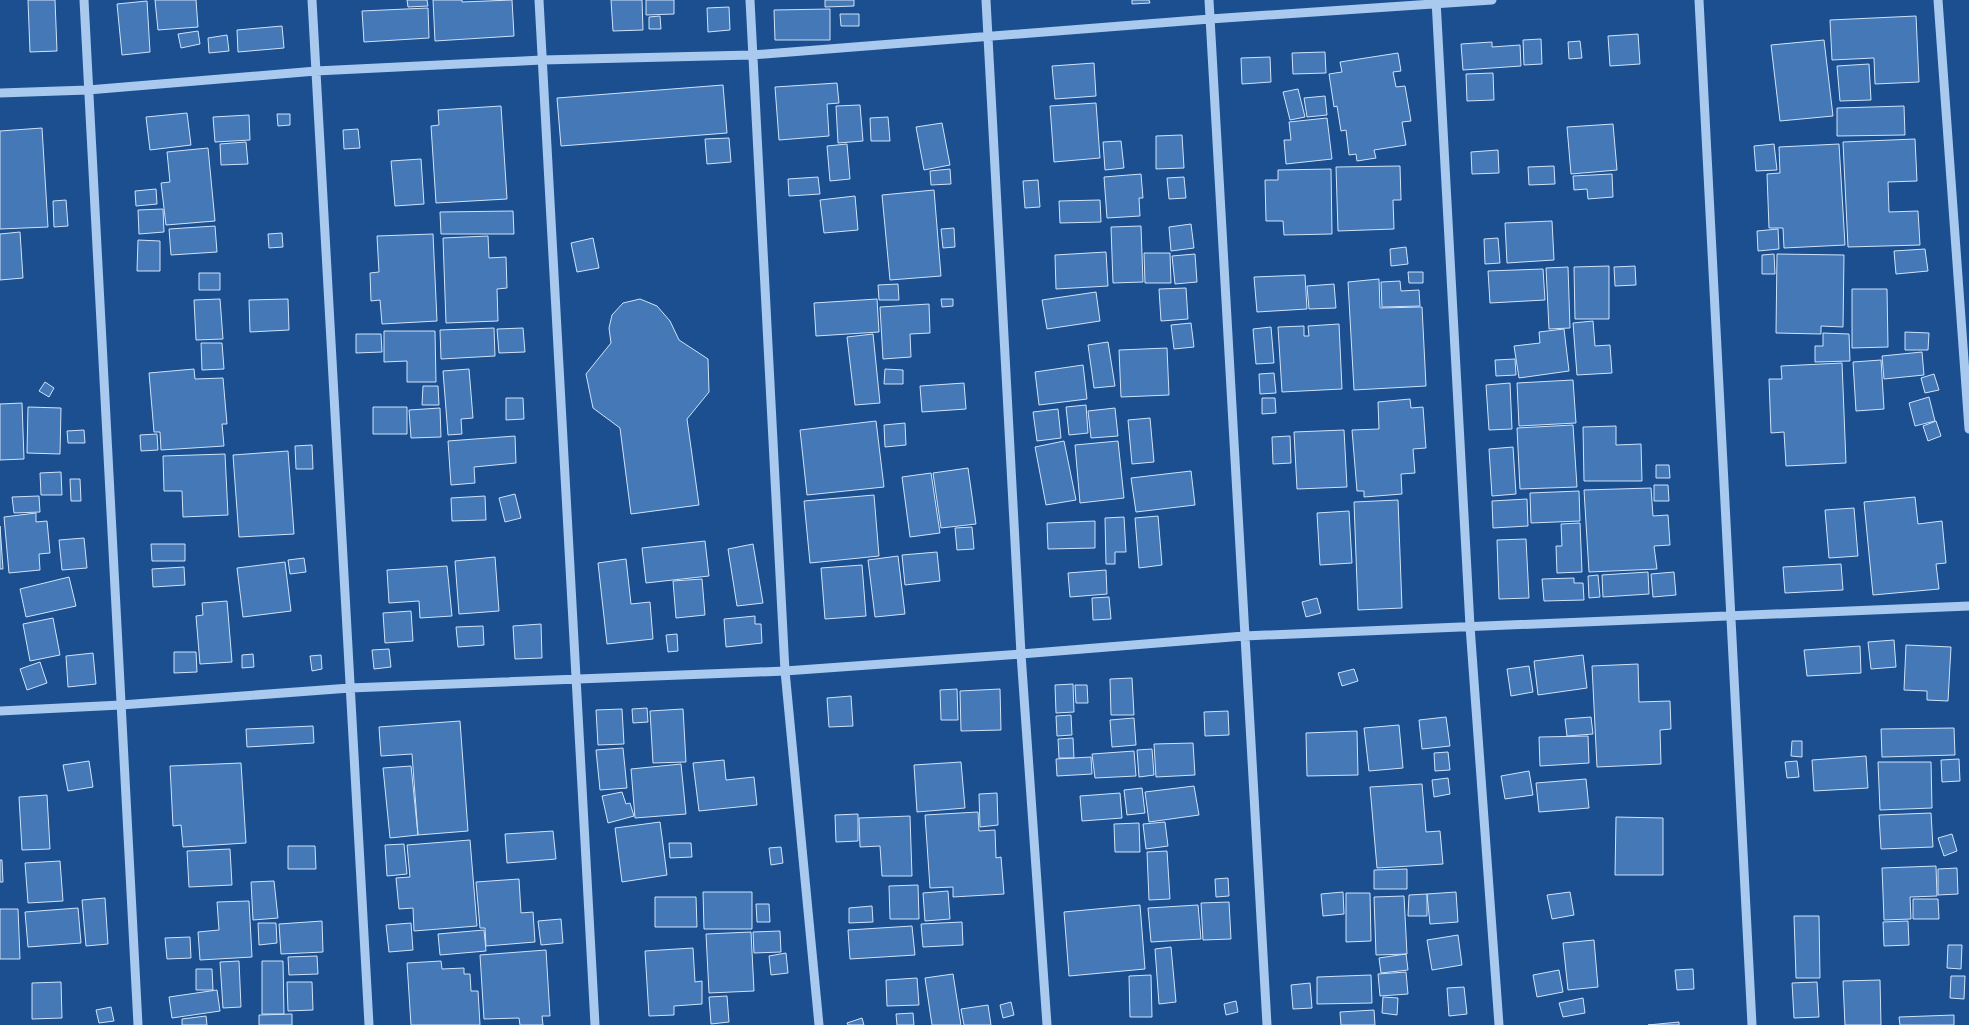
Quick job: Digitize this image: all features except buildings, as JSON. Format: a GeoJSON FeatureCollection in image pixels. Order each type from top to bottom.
{"type":"FeatureCollection","features":[{"type":"Feature","properties":{"kind":"street"},"geometry":{"type":"LineString","coordinates":[[84,0],[138,1025]]}},
{"type":"Feature","properties":{"kind":"street"},"geometry":{"type":"LineString","coordinates":[[312,0],[368,1025]]}},
{"type":"Feature","properties":{"kind":"street"},"geometry":{"type":"LineString","coordinates":[[539,0],[595,1025]]}},
{"type":"Feature","properties":{"kind":"street"},"geometry":{"type":"LineString","coordinates":[[750,0],[785,671],[819,1025]]}},
{"type":"Feature","properties":{"kind":"street"},"geometry":{"type":"LineString","coordinates":[[986,0],[1021,654],[1047,1025]]}},
{"type":"Feature","properties":{"kind":"street"},"geometry":{"type":"LineString","coordinates":[[1209,0],[1266,1025]]}},
{"type":"Feature","properties":{"kind":"street"},"geometry":{"type":"LineString","coordinates":[[0,93],[88,90],[316,71],[542,60],[752,55],[1210,18],[1436,2],[1492,0]]}},
{"type":"Feature","properties":{"kind":"street"},"geometry":{"type":"LineString","coordinates":[[1699,0],[1752,1025]]}},
{"type":"Feature","properties":{"kind":"street"},"geometry":{"type":"LineString","coordinates":[[1938,0],[1969,429]]}},
{"type":"Feature","properties":{"kind":"street"},"geometry":{"type":"LineString","coordinates":[[1436,2],[1470,626],[1499,1025]]}},
{"type":"Feature","properties":{"kind":"street"},"geometry":{"type":"LineString","coordinates":[[0,711],[350,688],[785,671],[1244,636],[1969,606]]}}]}
